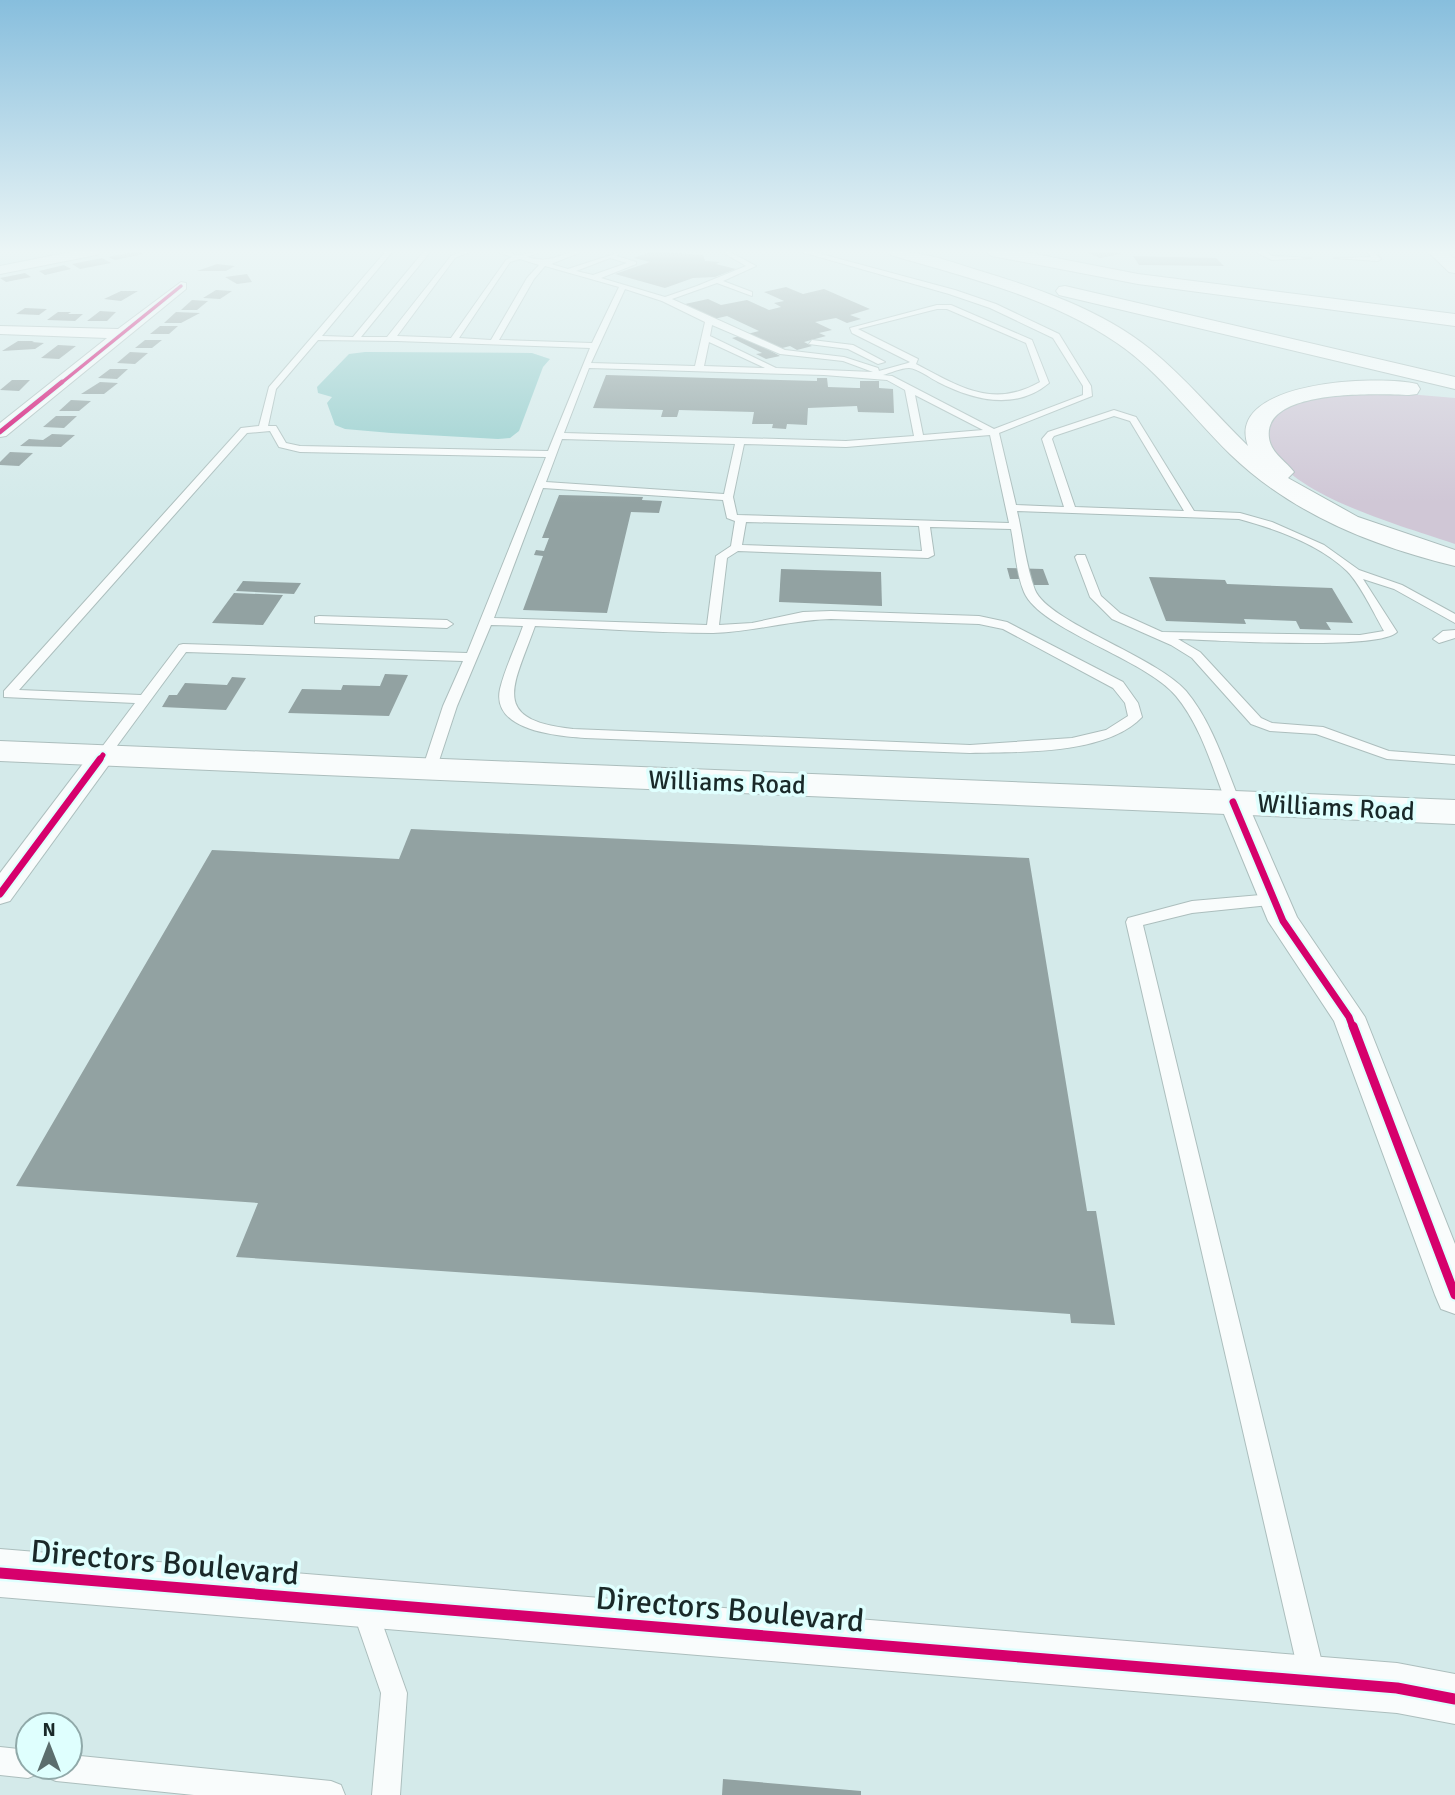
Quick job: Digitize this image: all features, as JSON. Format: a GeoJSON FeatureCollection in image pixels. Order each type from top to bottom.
{"type":"FeatureCollection","features":[{"type":"Feature","properties":{"kind":"main road"},"geometry":{"type":"LineString","coordinates":[[1115,335],[1143,354],[1255,464],[1300,497],[1371,531],[1455,558]]}},
{"type":"Feature","properties":{"kind":"main road"},"geometry":{"type":"LineString","coordinates":[[1252,335],[1455,383]]}},
{"type":"Feature","properties":{"kind":"main road"},"geometry":{"type":"LineString","coordinates":[[1455,394],[1381,387],[1312,393],[1273,406],[1261,417],[1256,431],[1261,448],[1276,467],[1309,492],[1373,523],[1455,550]]}},
{"type":"Feature","properties":{"kind":"main road","name":"Williams Road"},"geometry":{"type":"LineString","coordinates":[[0,751],[1455,812]]}},
{"type":"Feature","properties":{"kind":"street"},"geometry":{"type":"LineString","coordinates":[[0,432],[121,335]]}},
{"type":"Feature","properties":{"kind":"street"},"geometry":{"type":"LineString","coordinates":[[11,405],[32,405]]}},
{"type":"Feature","properties":{"kind":"street"},"geometry":{"type":"LineString","coordinates":[[0,894],[103,755]]}},
{"type":"Feature","properties":{"kind":"street"},"geometry":{"type":"LineString","coordinates":[[1233,802],[1289,932],[1329,985],[1349,1017],[1455,1295]]}},
{"type":"Feature","properties":{"kind":"street","name":"Directors Boulevard"},"geometry":{"type":"LineString","coordinates":[[0,1573],[1397,1688],[1455,1699]]}},
{"type":"Feature","properties":{"kind":"lane"},"geometry":{"type":"LineString","coordinates":[[263,427],[265,409],[272,389],[319,335]]}},
{"type":"Feature","properties":{"kind":"lane"},"geometry":{"type":"LineString","coordinates":[[355,339],[359,335]]}},
{"type":"Feature","properties":{"kind":"lane"},"geometry":{"type":"LineString","coordinates":[[393,335],[391,338],[393,340]]}},
{"type":"Feature","properties":{"kind":"lane"},"geometry":{"type":"LineString","coordinates":[[452,342],[457,335]]}},
{"type":"Feature","properties":{"kind":"lane"},"geometry":{"type":"LineString","coordinates":[[493,343],[498,335]]}},
{"type":"Feature","properties":{"kind":"lane"},"geometry":{"type":"LineString","coordinates":[[429,770],[469,657],[486,621],[600,335]]}},
{"type":"Feature","properties":{"kind":"lane"},"geometry":{"type":"LineString","coordinates":[[699,368],[707,335]]}},
{"type":"Feature","properties":{"kind":"lane"},"geometry":{"type":"LineString","coordinates":[[742,335],[783,352],[844,359],[889,378],[994,432],[1030,592],[1045,610],[1141,664],[1180,692],[1202,726],[1233,802]]}},
{"type":"Feature","properties":{"kind":"lane"},"geometry":{"type":"LineString","coordinates":[[586,365],[876,374],[911,365],[915,361],[863,335]]}},
{"type":"Feature","properties":{"kind":"lane"},"geometry":{"type":"LineString","coordinates":[[911,365],[971,395],[986,399],[997,400],[1036,390],[1045,383],[1029,342],[1013,335]]}},
{"type":"Feature","properties":{"kind":"lane"},"geometry":{"type":"LineString","coordinates":[[558,436],[862,444],[994,432],[1088,396],[1087,386],[1053,335]]}},
{"type":"Feature","properties":{"kind":"lane"},"geometry":{"type":"LineString","coordinates":[[316,338],[595,346]]}},
{"type":"Feature","properties":{"kind":"lane"},"geometry":{"type":"LineString","coordinates":[[707,338],[777,370]]}},
{"type":"Feature","properties":{"kind":"lane"},"geometry":{"type":"LineString","coordinates":[[812,342],[850,347],[896,369]]}},
{"type":"Feature","properties":{"kind":"lane"},"geometry":{"type":"LineString","coordinates":[[909,388],[919,439]]}},
{"type":"Feature","properties":{"kind":"lane"},"geometry":{"type":"LineString","coordinates":[[1070,511],[1047,439],[1051,434],[1114,413],[1133,419],[1190,513]]}},
{"type":"Feature","properties":{"kind":"lane"},"geometry":{"type":"LineString","coordinates":[[143,699],[9,694],[240,434],[263,427],[273,428],[282,444],[300,449],[552,454]]}},
{"type":"Feature","properties":{"kind":"lane"},"geometry":{"type":"LineString","coordinates":[[740,442],[727,497],[732,518],[1016,526]]}},
{"type":"Feature","properties":{"kind":"lane"},"geometry":{"type":"LineString","coordinates":[[540,485],[727,497]]}},
{"type":"Feature","properties":{"kind":"lane"},"geometry":{"type":"LineString","coordinates":[[1012,508],[1240,516],[1269,524],[1320,547],[1352,570],[1398,587],[1455,619]]}},
{"type":"Feature","properties":{"kind":"lane"},"geometry":{"type":"LineString","coordinates":[[736,548],[741,519]]}},
{"type":"Feature","properties":{"kind":"lane"},"geometry":{"type":"LineString","coordinates":[[713,629],[722,556],[736,548],[928,555],[924,524]]}},
{"type":"Feature","properties":{"kind":"lane"},"geometry":{"type":"LineString","coordinates":[[1082,557],[1096,597],[1116,616],[1161,635],[1196,655],[1256,721],[1270,727],[1318,730],[1387,755],[1455,760]]}},
{"type":"Feature","properties":{"kind":"lane"},"geometry":{"type":"LineString","coordinates":[[1161,635],[1360,639],[1388,634],[1391,632],[1352,570]]}},
{"type":"Feature","properties":{"kind":"lane"},"geometry":{"type":"LineString","coordinates":[[486,621],[713,629],[752,626],[803,616],[831,615],[979,620],[1007,626],[1118,685],[1131,703],[1135,717],[1127,727],[1082,740],[1017,748],[973,749],[585,734],[537,729],[512,713],[506,702],[506,691],[530,623]]}},
{"type":"Feature","properties":{"kind":"lane"},"geometry":{"type":"LineString","coordinates":[[319,620],[447,624]]}},
{"type":"Feature","properties":{"kind":"lane"},"geometry":{"type":"LineString","coordinates":[[1439,639],[1447,634],[1455,635]]}},
{"type":"Feature","properties":{"kind":"lane"},"geometry":{"type":"LineString","coordinates":[[103,755],[183,648],[469,657]]}},
{"type":"Feature","properties":{"kind":"lane"},"geometry":{"type":"LineString","coordinates":[[1273,900],[1192,907],[1134,922],[1313,1681]]}},
{"type":"Feature","properties":{"kind":"lane"},"geometry":{"type":"LineString","coordinates":[[363,1604],[394,1693],[386,1795]]}},
{"type":"Feature","properties":{"kind":"lane"},"geometry":{"type":"LineString","coordinates":[[84,1770],[331,1795]]}},
{"type":"Feature","properties":{"kind":"shaded area"},"geometry":{"type":"Polygon","coordinates":[[[1361,390],[1455,398],[1455,544],[1332,499],[1289,472],[1273,454],[1266,431],[1275,414],[1308,398],[1361,390]]]}},
{"type":"Feature","properties":{"kind":"water"},"geometry":{"type":"Polygon","coordinates":[[[532,353],[550,359],[543,367],[519,431],[510,438],[498,439],[391,433],[345,429],[335,425],[327,403],[332,397],[318,393],[317,387],[349,354],[532,353]]]}},
{"type":"Feature","properties":{"kind":"building"},"geometry":{"type":"Polygon","coordinates":[[[744,335],[826,336],[804,342],[812,346],[797,350],[790,346],[771,351],[780,356],[766,359],[756,354],[762,353],[732,338],[744,335]]]}},
{"type":"Feature","properties":{"kind":"building"},"geometry":{"type":"Polygon","coordinates":[[[145,340],[162,340],[152,348],[135,348],[145,340]]]}},
{"type":"Feature","properties":{"kind":"building"},"geometry":{"type":"Polygon","coordinates":[[[18,341],[34,341],[32,342],[44,343],[35,349],[2,351],[18,341]]]}},
{"type":"Feature","properties":{"kind":"building"},"geometry":{"type":"Polygon","coordinates":[[[58,345],[76,346],[59,359],[41,358],[58,345]]]}},
{"type":"Feature","properties":{"kind":"building"},"geometry":{"type":"Polygon","coordinates":[[[130,352],[148,353],[135,364],[117,363],[130,352]]]}},
{"type":"Feature","properties":{"kind":"building"},"geometry":{"type":"Polygon","coordinates":[[[110,369],[128,369],[117,379],[98,378],[110,369]]]}},
{"type":"Feature","properties":{"kind":"building"},"geometry":{"type":"Polygon","coordinates":[[[606,375],[817,381],[817,378],[827,378],[828,387],[857,388],[860,388],[860,381],[879,381],[879,388],[893,389],[894,413],[858,412],[857,406],[808,408],[807,425],[787,424],[786,429],[772,428],[773,424],[752,424],[754,412],[679,410],[677,417],[661,417],[663,410],[593,408],[606,375]]]}},
{"type":"Feature","properties":{"kind":"building"},"geometry":{"type":"Polygon","coordinates":[[[12,380],[30,380],[19,391],[0,390],[12,380]]]}},
{"type":"Feature","properties":{"kind":"building"},"geometry":{"type":"Polygon","coordinates":[[[100,382],[118,383],[104,394],[81,394],[100,382]]]}},
{"type":"Feature","properties":{"kind":"building"},"geometry":{"type":"Polygon","coordinates":[[[71,400],[91,401],[79,411],[59,411],[71,400]]]}},
{"type":"Feature","properties":{"kind":"building"},"geometry":{"type":"Polygon","coordinates":[[[56,416],[77,416],[64,428],[43,427],[56,416]]]}},
{"type":"Feature","properties":{"kind":"building"},"geometry":{"type":"Polygon","coordinates":[[[52,434],[75,435],[61,447],[20,446],[29,439],[43,440],[52,434]]]}},
{"type":"Feature","properties":{"kind":"building"},"geometry":{"type":"Polygon","coordinates":[[[10,452],[33,453],[19,466],[0,465],[10,452]]]}},
{"type":"Feature","properties":{"kind":"building"},"geometry":{"type":"Polygon","coordinates":[[[559,495],[643,497],[642,500],[662,501],[659,513],[631,512],[607,613],[523,610],[543,556],[534,555],[536,550],[544,551],[549,538],[542,538],[559,495]]]}},
{"type":"Feature","properties":{"kind":"building"},"geometry":{"type":"Polygon","coordinates":[[[1007,568],[1043,569],[1049,585],[1024,585],[1022,579],[1010,579],[1007,568]]]}},
{"type":"Feature","properties":{"kind":"building"},"geometry":{"type":"Polygon","coordinates":[[[781,569],[881,572],[882,606],[779,602],[781,569]]]}},
{"type":"Feature","properties":{"kind":"building"},"geometry":{"type":"Polygon","coordinates":[[[1149,577],[1225,580],[1227,584],[1332,588],[1353,623],[1326,622],[1331,630],[1300,629],[1296,621],[1244,619],[1246,624],[1166,621],[1149,577]]]}},
{"type":"Feature","properties":{"kind":"building"},"geometry":{"type":"Polygon","coordinates":[[[243,581],[301,583],[294,594],[236,591],[243,581]]]}},
{"type":"Feature","properties":{"kind":"building"},"geometry":{"type":"Polygon","coordinates":[[[234,593],[283,595],[263,625],[212,623],[234,593]]]}},
{"type":"Feature","properties":{"kind":"building"},"geometry":{"type":"Polygon","coordinates":[[[385,674],[408,675],[389,716],[288,713],[302,689],[341,690],[343,685],[380,686],[385,674]]]}},
{"type":"Feature","properties":{"kind":"building"},"geometry":{"type":"Polygon","coordinates":[[[232,677],[246,678],[226,710],[162,707],[169,695],[177,695],[185,683],[227,685],[232,677]]]}},
{"type":"Feature","properties":{"kind":"building"},"geometry":{"type":"Polygon","coordinates":[[[411,829],[1029,858],[1087,1211],[1096,1211],[1115,1325],[1071,1323],[1070,1314],[236,1257],[258,1203],[16,1186],[212,850],[399,859],[411,829]]]}},
{"type":"Feature","properties":{"kind":"building"},"geometry":{"type":"Polygon","coordinates":[[[723,1779],[861,1791],[861,1795],[722,1795],[723,1779]]]}},
{"type":"Feature","properties":{"kind":"cycle path"},"geometry":{"type":"LineString","coordinates":[[0,432],[121,335]]}},
{"type":"Feature","properties":{"kind":"cycle path"},"geometry":{"type":"LineString","coordinates":[[0,894],[103,755]]}},
{"type":"Feature","properties":{"kind":"cycle path"},"geometry":{"type":"LineString","coordinates":[[1233,802],[1283,921],[1349,1017],[1455,1295]]}},
{"type":"Feature","properties":{"kind":"cycle path"},"geometry":{"type":"LineString","coordinates":[[0,1573],[1397,1688],[1455,1699]]}}]}
